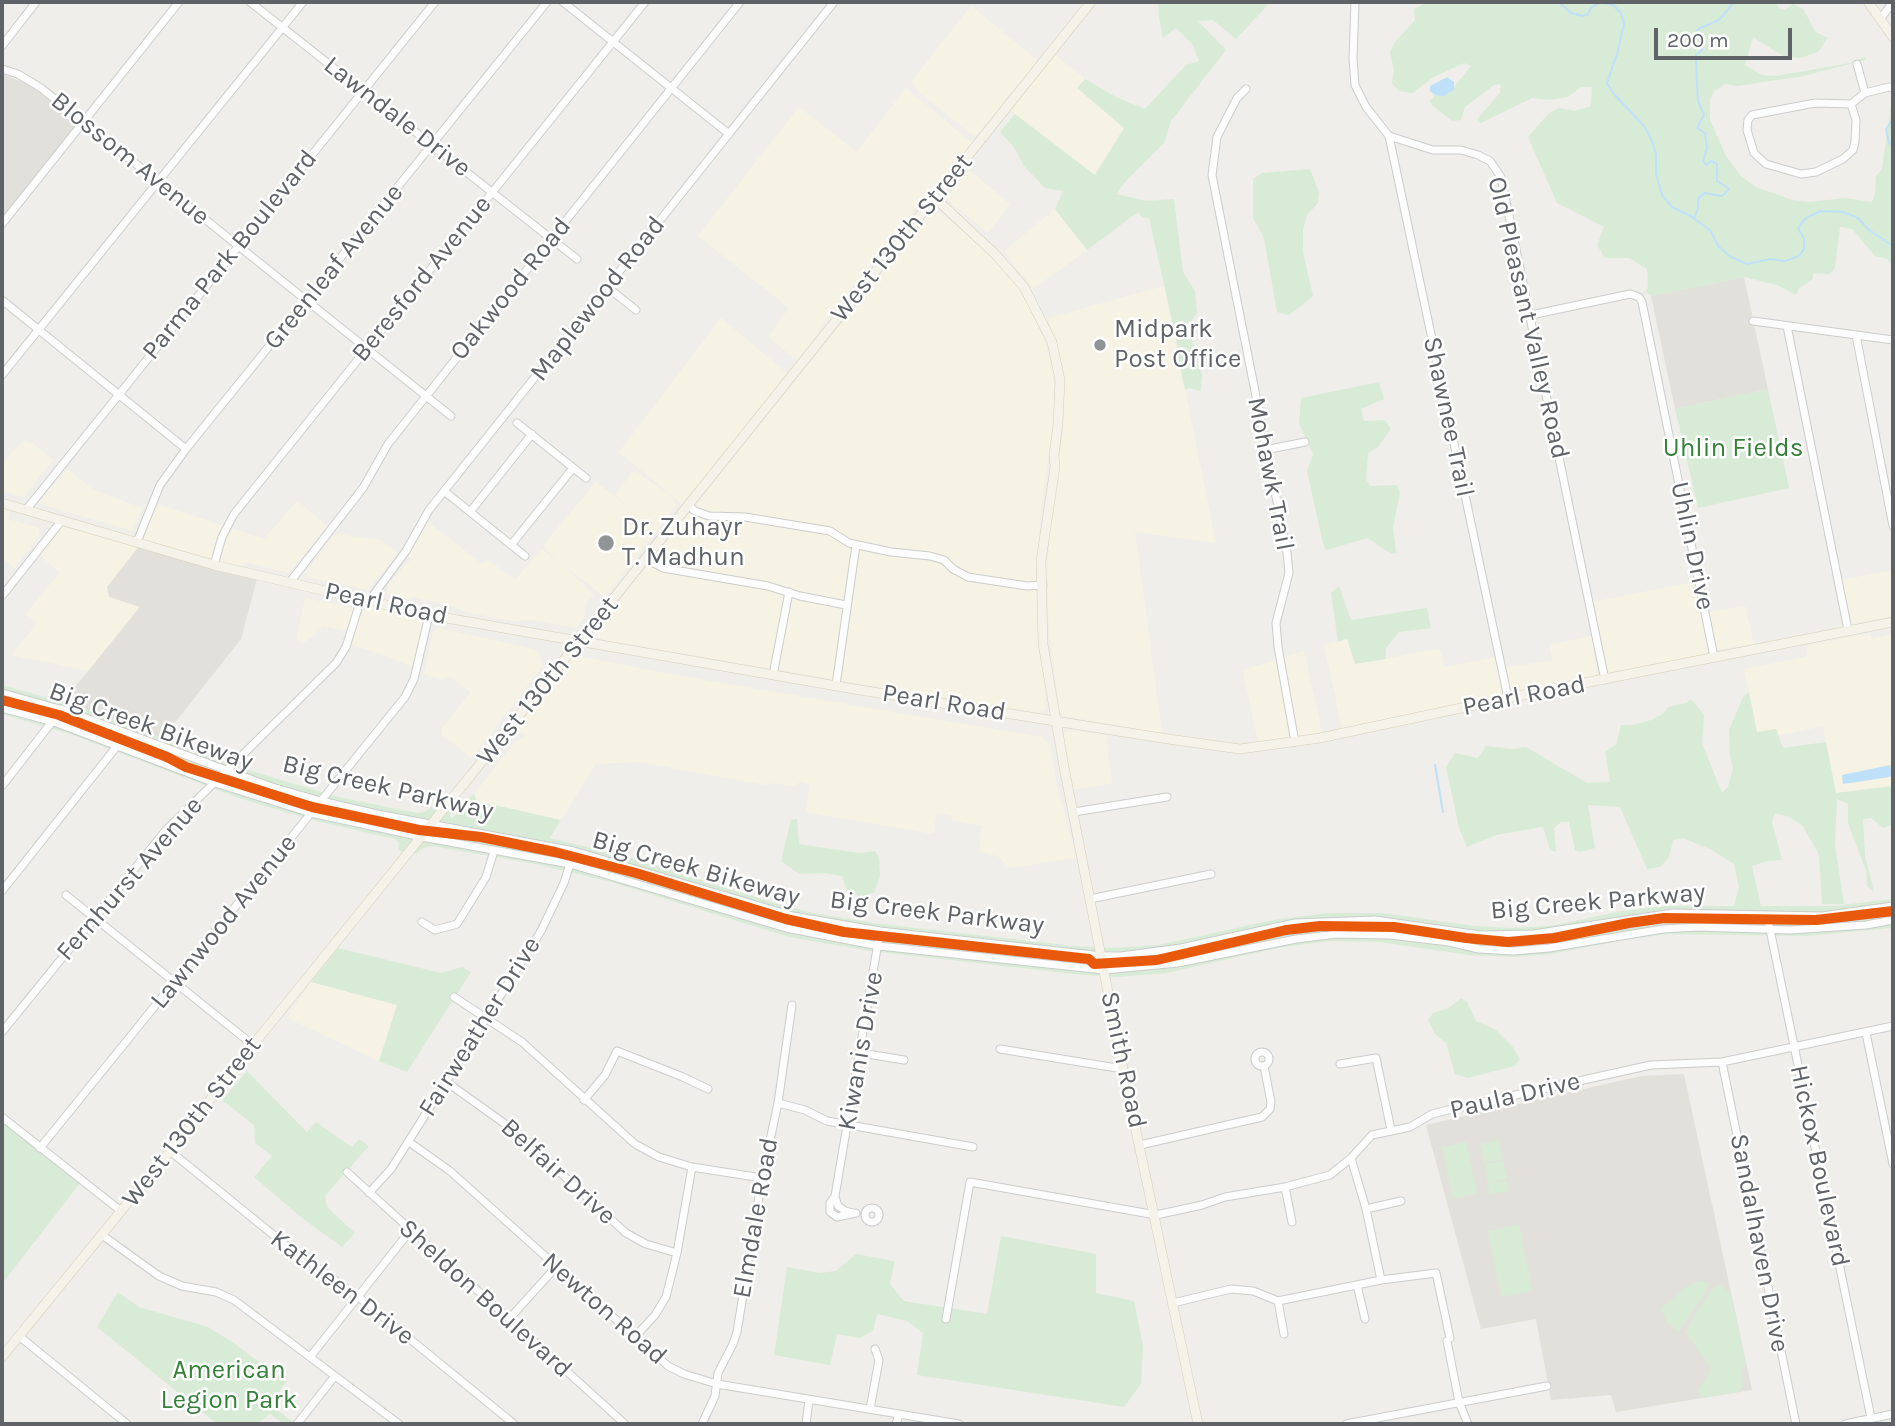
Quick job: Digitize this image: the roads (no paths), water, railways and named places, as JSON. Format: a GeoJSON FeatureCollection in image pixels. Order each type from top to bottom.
{"type":"FeatureCollection","features":[{"type":"Feature","properties":{"kind":"main road","name":"West 130th Street"},"geometry":{"type":"LineString","coordinates":[[2,1357],[1091,2]]}},
{"type":"Feature","properties":{"kind":"main road"},"geometry":{"type":"LineString","coordinates":[[1868,2],[1893,37]]}},
{"type":"Feature","properties":{"kind":"main road","name":"Smith Road"},"geometry":{"type":"LineString","coordinates":[[935,198],[995,254],[1024,287],[1052,342],[1060,380],[1055,467],[1041,561],[1047,654],[1056,720],[1104,970],[1198,1424]]}},
{"type":"Feature","properties":{"kind":"main road","name":"Pearl Road"},"geometry":{"type":"LineString","coordinates":[[2,503],[214,565],[429,615],[773,675],[1233,748],[1295,742],[1893,622]]}},
{"type":"Feature","properties":{"kind":"street"},"geometry":{"type":"LineString","coordinates":[[2,46],[36,2]]}},
{"type":"Feature","properties":{"kind":"street"},"geometry":{"type":"LineString","coordinates":[[2,224],[179,2]]}},
{"type":"Feature","properties":{"kind":"street","name":"Lawndale Drive"},"geometry":{"type":"LineString","coordinates":[[250,2],[577,260]]}},
{"type":"Feature","properties":{"kind":"street"},"geometry":{"type":"LineString","coordinates":[[2,375],[303,2]]}},
{"type":"Feature","properties":{"kind":"street","name":"Parma Park Boulevard"},"geometry":{"type":"LineString","coordinates":[[26,510],[435,2]]}},
{"type":"Feature","properties":{"kind":"street","name":"Greenleaf Avenue"},"geometry":{"type":"LineString","coordinates":[[137,542],[160,485],[186,449],[547,2]]}},
{"type":"Feature","properties":{"kind":"street"},"geometry":{"type":"LineString","coordinates":[[563,2],[729,134]]}},
{"type":"Feature","properties":{"kind":"street","name":"Beresford Avenue"},"geometry":{"type":"LineString","coordinates":[[214,565],[222,537],[234,514],[645,2]]}},
{"type":"Feature","properties":{"kind":"street","name":"Oakwood Road"},"geometry":{"type":"LineString","coordinates":[[290,582],[363,488],[388,444],[425,396],[740,2]]}},
{"type":"Feature","properties":{"kind":"street","name":"Maplewood Road"},"geometry":{"type":"LineString","coordinates":[[365,600],[406,551],[429,510],[834,2]]}},
{"type":"Feature","properties":{"kind":"street"},"geometry":{"type":"LineString","coordinates":[[1355,2],[1355,85],[1366,107],[1389,136]]}},
{"type":"Feature","properties":{"kind":"street"},"geometry":{"type":"LineString","coordinates":[[1881,18],[1893,2]]}},
{"type":"Feature","properties":{"kind":"street"},"geometry":{"type":"LineString","coordinates":[[1857,64],[1865,93]]}},
{"type":"Feature","properties":{"kind":"street","name":"Blossom Avenue"},"geometry":{"type":"LineString","coordinates":[[2,69],[18,74],[41,88],[451,416]]}},
{"type":"Feature","properties":{"kind":"street"},"geometry":{"type":"LineString","coordinates":[[1851,104],[1856,120],[1853,149],[1843,159],[1816,172],[1801,174],[1766,164],[1754,153],[1749,139],[1748,120],[1752,116],[1815,103],[1851,104],[1865,93],[1892,85]]}},
{"type":"Feature","properties":{"kind":"street","name":"Mohawk Trail"},"geometry":{"type":"LineString","coordinates":[[1246,89],[1237,98],[1217,137],[1212,174],[1287,552],[1289,573],[1276,623],[1295,742]]}},
{"type":"Feature","properties":{"kind":"street","name":"Old Pleasant Valley Road"},"geometry":{"type":"LineString","coordinates":[[1389,136],[1433,150],[1461,150],[1478,155],[1490,161],[1501,177],[1605,680]]}},
{"type":"Feature","properties":{"kind":"street","name":"Shawnee Trail"},"geometry":{"type":"LineString","coordinates":[[1389,136],[1508,698]]}},
{"type":"Feature","properties":{"kind":"street"},"geometry":{"type":"LineString","coordinates":[[607,287],[636,310]]}},
{"type":"Feature","properties":{"kind":"street","name":"Uhlin Drive"},"geometry":{"type":"LineString","coordinates":[[1531,315],[1630,294],[1639,297],[1642,302],[1714,657]]}},
{"type":"Feature","properties":{"kind":"street"},"geometry":{"type":"LineString","coordinates":[[2,300],[186,449]]}},
{"type":"Feature","properties":{"kind":"street"},"geometry":{"type":"LineString","coordinates":[[1754,321],[1893,340]]}},
{"type":"Feature","properties":{"kind":"street"},"geometry":{"type":"LineString","coordinates":[[1787,326],[1848,630]]}},
{"type":"Feature","properties":{"kind":"street"},"geometry":{"type":"LineString","coordinates":[[1856,335],[1893,526]]}},
{"type":"Feature","properties":{"kind":"street"},"geometry":{"type":"LineString","coordinates":[[517,423],[586,478]]}},
{"type":"Feature","properties":{"kind":"street"},"geometry":{"type":"LineString","coordinates":[[470,512],[532,434]]}},
{"type":"Feature","properties":{"kind":"street"},"geometry":{"type":"LineString","coordinates":[[1265,450],[1305,442]]}},
{"type":"Feature","properties":{"kind":"street"},"geometry":{"type":"LineString","coordinates":[[511,545],[573,468]]}},
{"type":"Feature","properties":{"kind":"street"},"geometry":{"type":"LineString","coordinates":[[444,491],[525,555]]}},
{"type":"Feature","properties":{"kind":"street"},"geometry":{"type":"LineString","coordinates":[[688,505],[709,516],[760,519],[830,531],[844,541],[856,545],[933,557],[944,560],[953,569],[968,577],[1027,586],[1043,585]]}},
{"type":"Feature","properties":{"kind":"street"},"geometry":{"type":"LineString","coordinates":[[2,596],[62,520]]}},
{"type":"Feature","properties":{"kind":"street"},"geometry":{"type":"LineString","coordinates":[[836,685],[856,545]]}},
{"type":"Feature","properties":{"kind":"street"},"geometry":{"type":"LineString","coordinates":[[646,559],[663,568],[768,586],[846,605]]}},
{"type":"Feature","properties":{"kind":"street"},"geometry":{"type":"LineString","coordinates":[[773,675],[789,592]]}},
{"type":"Feature","properties":{"kind":"street","name":"Fernhurst Avenue"},"geometry":{"type":"LineString","coordinates":[[2,1032],[166,830],[336,663],[346,647],[365,600]]}},
{"type":"Feature","properties":{"kind":"street","name":"Lawnwood Avenue"},"geometry":{"type":"LineString","coordinates":[[40,1147],[405,697],[414,679],[429,615]]}},
{"type":"Feature","properties":{"kind":"street","name":"Big Creek Parkway"},"geometry":{"type":"LineString","coordinates":[[2,693],[62,709],[272,787],[321,801],[574,851],[793,916],[880,931],[1102,956],[1152,954],[1295,923],[1376,920],[1481,935],[1533,934],[1672,914],[1822,916],[1893,906]]}},
{"type":"Feature","properties":{"kind":"street","name":"Big Creek Parkway"},"geometry":{"type":"LineString","coordinates":[[2,708],[54,722],[215,783],[311,813],[422,837],[570,864],[786,928],[879,946],[1104,970],[1178,963],[1296,939],[1337,934],[1390,935],[1479,949],[1513,951],[1549,948],[1663,929],[1822,928],[1893,920]]}},
{"type":"Feature","properties":{"kind":"street"},"geometry":{"type":"LineString","coordinates":[[2,786],[62,709]]}},
{"type":"Feature","properties":{"kind":"street"},"geometry":{"type":"LineString","coordinates":[[2,891],[117,746]]}},
{"type":"Feature","properties":{"kind":"street"},"geometry":{"type":"LineString","coordinates":[[1074,812],[1167,797]]}},
{"type":"Feature","properties":{"kind":"street"},"geometry":{"type":"LineString","coordinates":[[422,922],[436,930],[457,924],[486,877],[494,851]]}},
{"type":"Feature","properties":{"kind":"street","name":"Fairweather Drive"},"geometry":{"type":"LineString","coordinates":[[369,1192],[391,1169],[409,1142],[541,931],[554,906],[574,851]]}},
{"type":"Feature","properties":{"kind":"street"},"geometry":{"type":"LineString","coordinates":[[1090,898],[1211,874]]}},
{"type":"Feature","properties":{"kind":"street"},"geometry":{"type":"LineString","coordinates":[[66,895],[253,1045]]}},
{"type":"Feature","properties":{"kind":"street","name":"Hickox Boulevard"},"geometry":{"type":"LineString","coordinates":[[1767,915],[1871,1418]]}},
{"type":"Feature","properties":{"kind":"street","name":"Kiwanis Drive"},"geometry":{"type":"LineString","coordinates":[[860,1214],[837,1217],[830,1212],[830,1203],[835,1196],[840,1170],[880,931]]}},
{"type":"Feature","properties":{"kind":"street"},"geometry":{"type":"LineString","coordinates":[[1479,949],[1481,935]]}},
{"type":"Feature","properties":{"kind":"street"},"geometry":{"type":"LineString","coordinates":[[454,997],[522,1042],[635,1144],[659,1157],[692,1167],[762,1178]]}},
{"type":"Feature","properties":{"kind":"street","name":"Elmdale Road"},"geometry":{"type":"LineString","coordinates":[[702,1424],[715,1396],[718,1373],[737,1332],[762,1178],[778,1103],[792,1005]]}},
{"type":"Feature","properties":{"kind":"street","name":"Paula Drive"},"geometry":{"type":"LineString","coordinates":[[1156,1215],[1330,1175],[1351,1158],[1372,1135],[1410,1126],[1432,1114],[1651,1065],[1723,1062],[1893,1026]]}},
{"type":"Feature","properties":{"kind":"street"},"geometry":{"type":"LineString","coordinates":[[1866,1032],[1893,1164]]}},
{"type":"Feature","properties":{"kind":"street"},"geometry":{"type":"LineString","coordinates":[[1000,1049],[1124,1069]]}},
{"type":"Feature","properties":{"kind":"street"},"geometry":{"type":"LineString","coordinates":[[584,1100],[605,1075],[617,1051],[708,1089]]}},
{"type":"Feature","properties":{"kind":"street"},"geometry":{"type":"LineString","coordinates":[[861,1053],[904,1060]]}},
{"type":"Feature","properties":{"kind":"street"},"geometry":{"type":"LineString","coordinates":[[1340,1064],[1376,1059],[1391,1130]]}},
{"type":"Feature","properties":{"kind":"street","name":"Sandalhaven Drive"},"geometry":{"type":"LineString","coordinates":[[1723,1062],[1796,1424]]}},
{"type":"Feature","properties":{"kind":"street"},"geometry":{"type":"LineString","coordinates":[[1140,1143],[1262,1117],[1270,1109],[1271,1102],[1264,1066]]}},
{"type":"Feature","properties":{"kind":"street","name":"Belfair Drive"},"geometry":{"type":"LineString","coordinates":[[445,1081],[515,1131],[626,1233],[646,1244],[677,1253]]}},
{"type":"Feature","properties":{"kind":"street"},"geometry":{"type":"LineString","coordinates":[[778,1103],[805,1110],[827,1121],[973,1147]]}},
{"type":"Feature","properties":{"kind":"street"},"geometry":{"type":"LineString","coordinates":[[2,1117],[121,1211]]}},
{"type":"Feature","properties":{"kind":"street","name":"Newton Road"},"geometry":{"type":"LineString","coordinates":[[409,1142],[450,1171],[668,1366],[717,1384],[959,1424]]}},
{"type":"Feature","properties":{"kind":"street","name":"Kathleen Drive"},"geometry":{"type":"LineString","coordinates":[[170,1151],[286,1246],[357,1296],[514,1424]]}},
{"type":"Feature","properties":{"kind":"street"},"geometry":{"type":"LineString","coordinates":[[1351,1158],[1366,1209],[1381,1280]]}},
{"type":"Feature","properties":{"kind":"street"},"geometry":{"type":"LineString","coordinates":[[635,1337],[666,1297],[677,1253],[692,1167]]}},
{"type":"Feature","properties":{"kind":"street","name":"Sheldon Boulevard"},"geometry":{"type":"LineString","coordinates":[[347,1172],[625,1424]]}},
{"type":"Feature","properties":{"kind":"street"},"geometry":{"type":"LineString","coordinates":[[946,1320],[970,1182],[1156,1215]]}},
{"type":"Feature","properties":{"kind":"street"},"geometry":{"type":"LineString","coordinates":[[1285,1187],[1292,1222]]}},
{"type":"Feature","properties":{"kind":"street"},"geometry":{"type":"LineString","coordinates":[[1366,1209],[1401,1202]]}},
{"type":"Feature","properties":{"kind":"street"},"geometry":{"type":"LineString","coordinates":[[310,1357],[410,1231]]}},
{"type":"Feature","properties":{"kind":"street"},"geometry":{"type":"LineString","coordinates":[[102,1235],[159,1276],[182,1286],[215,1292],[234,1300],[399,1424]]}},
{"type":"Feature","properties":{"kind":"street"},"geometry":{"type":"LineString","coordinates":[[509,1319],[556,1267]]}},
{"type":"Feature","properties":{"kind":"street"},"geometry":{"type":"LineString","coordinates":[[1174,1303],[1231,1289],[1253,1291],[1278,1301],[1381,1280],[1436,1273],[1459,1402],[1468,1424]]}},
{"type":"Feature","properties":{"kind":"street"},"geometry":{"type":"LineString","coordinates":[[1357,1285],[1365,1318]]}},
{"type":"Feature","properties":{"kind":"street"},"geometry":{"type":"LineString","coordinates":[[1278,1301],[1284,1334]]}},
{"type":"Feature","properties":{"kind":"street"},"geometry":{"type":"LineString","coordinates":[[19,1336],[127,1424]]}},
{"type":"Feature","properties":{"kind":"street"},"geometry":{"type":"LineString","coordinates":[[870,1409],[879,1360],[875,1349]]}},
{"type":"Feature","properties":{"kind":"street"},"geometry":{"type":"LineString","coordinates":[[297,1424],[335,1376]]}},
{"type":"Feature","properties":{"kind":"street"},"geometry":{"type":"LineString","coordinates":[[1346,1424],[1547,1386]]}},
{"type":"Feature","properties":{"kind":"street"},"geometry":{"type":"LineString","coordinates":[[806,1424],[809,1400]]}},
{"type":"Feature","properties":{"kind":"street"},"geometry":{"type":"LineString","coordinates":[[896,1424],[899,1414]]}},
{"type":"Feature","properties":{"kind":"street"},"geometry":{"type":"LineString","coordinates":[[1845,1424],[1893,1414]]}},
{"type":"Feature","properties":{"kind":"water"},"geometry":{"type":"Polygon","coordinates":[[[1447,77],[1454,82],[1454,90],[1443,96],[1430,91],[1430,86],[1447,77]]]}},
{"type":"Feature","properties":{"kind":"water"},"geometry":{"type":"Polygon","coordinates":[[[1890,765],[1890,777],[1843,784],[1842,775],[1890,765]]]}},
{"type":"Feature","properties":{"kind":"waterway"},"geometry":{"type":"LineString","coordinates":[[1559,2],[1571,13],[1582,16],[1588,14],[1599,2]]}},
{"type":"Feature","properties":{"kind":"waterway"},"geometry":{"type":"LineString","coordinates":[[1600,2],[1613,5],[1621,13],[1624,24],[1607,83],[1645,127],[1652,141],[1662,195],[1672,207],[1710,230],[1719,247],[1731,257],[1747,264],[1770,259],[1785,261],[1799,256],[1804,249],[1804,238],[1798,229],[1806,218],[1821,211],[1843,212],[1858,218],[1869,230],[1893,246]]}},
{"type":"Feature","properties":{"kind":"waterway"},"geometry":{"type":"LineString","coordinates":[[1694,219],[1698,199],[1704,193],[1722,196],[1729,189],[1717,181],[1717,164],[1711,161],[1706,165],[1703,161],[1707,148],[1705,133],[1697,128],[1704,115],[1698,101],[1696,62],[1696,55],[1702,50],[1702,44],[1692,40],[1698,29],[1719,20],[1734,2]]}},
{"type":"Feature","properties":{"kind":"waterway"},"geometry":{"type":"LineString","coordinates":[[1893,119],[1886,129],[1889,143],[1893,145]]}},
{"type":"Feature","properties":{"kind":"waterway"},"geometry":{"type":"LineString","coordinates":[[1435,765],[1443,812]]}},
{"type":"Feature","properties":{"kind":"waterway"},"geometry":{"type":"LineString","coordinates":[[495,844],[567,858]]}},
{"type":"Feature","properties":{"kind":"waterway"},"geometry":{"type":"LineString","coordinates":[[576,860],[777,920],[876,939]]}},
{"type":"Feature","properties":{"kind":"waterway"},"geometry":{"type":"LineString","coordinates":[[1772,923],[1839,922],[1893,915]]}},
{"type":"Feature","properties":{"kind":"waterway"},"geometry":{"type":"LineString","coordinates":[[1484,943],[1535,943],[1670,921],[1763,923]]}},
{"type":"Feature","properties":{"kind":"waterway"},"geometry":{"type":"LineString","coordinates":[[1171,959],[1265,938],[1316,930],[1369,928],[1446,938]]}},
{"type":"Feature","properties":{"kind":"waterway"},"geometry":{"type":"LineString","coordinates":[[884,939],[1089,963]]}},
{"type":"Feature","properties":{"kind":"waterway"},"geometry":{"type":"LineString","coordinates":[[1458,940],[1475,942]]}},
{"type":"Feature","properties":{"kind":"place","name":"Midpark Post Office"},"geometry":{"type":"Point","coordinates":[1100,345]}},
{"type":"Feature","properties":{"kind":"place","name":"Dr. Zuhayr T. Madhun"},"geometry":{"type":"Point","coordinates":[606,543]}},
{"type":"Feature","properties":{"kind":"park label","name":"Uhlin Fields"},"geometry":{"type":"Point","coordinates":[1733,449]}},
{"type":"Feature","properties":{"kind":"park label","name":"American Legion Park"},"geometry":{"type":"Point","coordinates":[229,1386]}}]}
